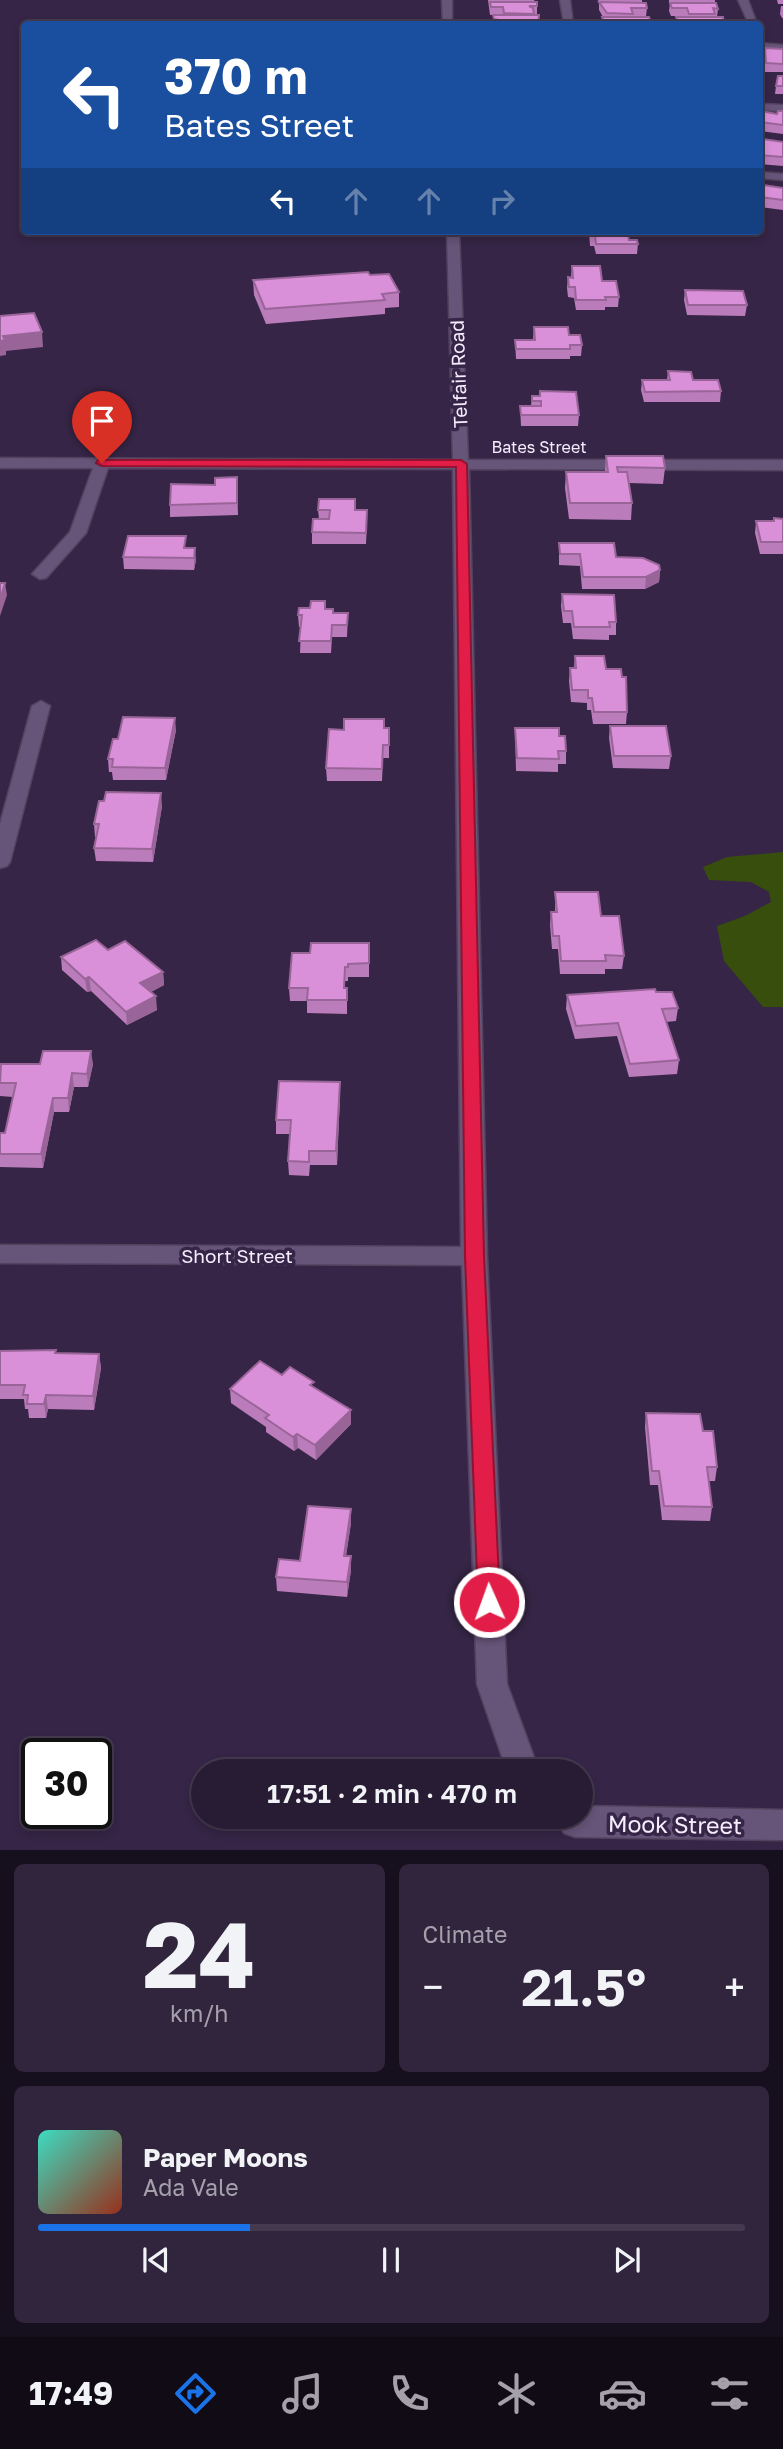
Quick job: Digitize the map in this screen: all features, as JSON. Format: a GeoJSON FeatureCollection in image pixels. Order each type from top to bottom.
{"type":"FeatureCollection","features":[{"type":"Feature","properties":{"kind":"street"},"geometry":{"type":"LineString","coordinates":[[447,0],[447,21]]}},
{"type":"Feature","properties":{"kind":"street"},"geometry":{"type":"LineString","coordinates":[[565,0],[568,21]]}},
{"type":"Feature","properties":{"kind":"street"},"geometry":{"type":"LineString","coordinates":[[743,0],[752,21]]}},
{"type":"Feature","properties":{"kind":"street"},"geometry":{"type":"LineString","coordinates":[[763,44],[783,48]]}},
{"type":"Feature","properties":{"kind":"street"},"geometry":{"type":"LineString","coordinates":[[763,107],[783,108]]}},
{"type":"Feature","properties":{"kind":"street"},"geometry":{"type":"LineString","coordinates":[[763,175],[783,177]]}},
{"type":"Feature","properties":{"kind":"street","name":"Telfair Road"},"geometry":{"type":"LineString","coordinates":[[453,235],[461,464],[474,1256],[492,1685],[519,1759]]}},
{"type":"Feature","properties":{"kind":"street","name":"Bates Street"},"geometry":{"type":"LineString","coordinates":[[0,463],[783,465]]}},
{"type":"Feature","properties":{"kind":"street"},"geometry":{"type":"LineString","coordinates":[[40,574],[78,533],[102,463]]}},
{"type":"Feature","properties":{"kind":"street"},"geometry":{"type":"LineString","coordinates":[[0,862],[41,706]]}},
{"type":"Feature","properties":{"kind":"street","name":"Short Street"},"geometry":{"type":"LineString","coordinates":[[0,1254],[474,1256]]}},
{"type":"Feature","properties":{"kind":"street","name":"Mook Street"},"geometry":{"type":"LineString","coordinates":[[593,1822],[783,1825]]}},
{"type":"Feature","properties":{"kind":"green space"},"geometry":{"type":"Polygon","coordinates":[[[783,852],[783,1007],[763,1007],[724,961],[717,926],[745,916],[771,902],[769,892],[751,882],[709,880],[703,867],[727,857],[783,852]]]}},
{"type":"Feature","properties":{"kind":"building"},"geometry":{"type":"Polygon","coordinates":[[[490,2],[537,2],[537,6],[529,6],[533,8],[534,14],[504,13],[503,7],[491,7],[490,2]]]}},
{"type":"Feature","properties":{"kind":"building"},"geometry":{"type":"Polygon","coordinates":[[[599,2],[646,3],[647,8],[631,8],[633,14],[607,13],[599,2]]]}},
{"type":"Feature","properties":{"kind":"building"},"geometry":{"type":"Polygon","coordinates":[[[670,3],[716,3],[718,9],[713,8],[715,14],[689,14],[687,8],[672,8],[670,3]]]}},
{"type":"Feature","properties":{"kind":"building"},"geometry":{"type":"Polygon","coordinates":[[[493,15],[539,15],[538,21],[494,19],[493,15]]]}},
{"type":"Feature","properties":{"kind":"building"},"geometry":{"type":"Polygon","coordinates":[[[602,17],[649,17],[651,21],[604,21],[602,17]]]}},
{"type":"Feature","properties":{"kind":"building"},"geometry":{"type":"Polygon","coordinates":[[[676,17],[723,17],[724,21],[678,21],[676,17]]]}},
{"type":"Feature","properties":{"kind":"building"},"geometry":{"type":"Polygon","coordinates":[[[765,48],[783,49],[783,64],[766,63],[765,48]]]}},
{"type":"Feature","properties":{"kind":"building"},"geometry":{"type":"Polygon","coordinates":[[[778,76],[783,76],[783,86],[776,86],[778,76]]]}},
{"type":"Feature","properties":{"kind":"building"},"geometry":{"type":"Polygon","coordinates":[[[778,111],[783,111],[783,125],[763,122],[763,112],[777,114],[778,111]]]}},
{"type":"Feature","properties":{"kind":"building"},"geometry":{"type":"Polygon","coordinates":[[[763,139],[783,142],[783,157],[763,155],[763,139]]]}},
{"type":"Feature","properties":{"kind":"building"},"geometry":{"type":"Polygon","coordinates":[[[763,185],[783,188],[783,200],[763,197],[763,185]]]}},
{"type":"Feature","properties":{"kind":"building"},"geometry":{"type":"Polygon","coordinates":[[[628,235],[629,240],[637,240],[638,244],[596,244],[595,236],[591,236],[628,235]]]}},
{"type":"Feature","properties":{"kind":"building"},"geometry":{"type":"Polygon","coordinates":[[[572,266],[600,266],[602,281],[616,281],[619,297],[576,300],[575,287],[569,287],[568,277],[573,278],[572,266]]]}},
{"type":"Feature","properties":{"kind":"building"},"geometry":{"type":"Polygon","coordinates":[[[368,272],[370,275],[389,274],[399,292],[382,294],[385,300],[265,309],[253,280],[368,272]]]}},
{"type":"Feature","properties":{"kind":"building"},"geometry":{"type":"Polygon","coordinates":[[[685,290],[743,291],[747,305],[688,305],[685,290]]]}},
{"type":"Feature","properties":{"kind":"building"},"geometry":{"type":"Polygon","coordinates":[[[34,313],[42,332],[3,336],[5,340],[0,341],[0,316],[34,313]]]}},
{"type":"Feature","properties":{"kind":"building"},"geometry":{"type":"Polygon","coordinates":[[[534,327],[568,327],[569,335],[580,335],[582,345],[570,345],[570,349],[516,349],[515,340],[535,340],[534,327]]]}},
{"type":"Feature","properties":{"kind":"building"},"geometry":{"type":"Polygon","coordinates":[[[668,371],[691,372],[693,380],[718,380],[721,391],[645,392],[642,380],[670,380],[668,371]]]}},
{"type":"Feature","properties":{"kind":"building"},"geometry":{"type":"Polygon","coordinates":[[[540,391],[576,392],[579,415],[521,415],[520,406],[541,406],[541,401],[532,401],[532,396],[540,396],[540,391]]]}},
{"type":"Feature","properties":{"kind":"building"},"geometry":{"type":"Polygon","coordinates":[[[606,456],[663,456],[665,468],[617,467],[618,472],[627,472],[632,503],[570,503],[566,472],[608,472],[606,456]]]}},
{"type":"Feature","properties":{"kind":"building"},"geometry":{"type":"Polygon","coordinates":[[[237,477],[237,503],[170,505],[171,484],[215,485],[215,478],[237,477]]]}},
{"type":"Feature","properties":{"kind":"building"},"geometry":{"type":"Polygon","coordinates":[[[319,499],[355,499],[355,510],[367,510],[366,533],[312,532],[313,519],[329,519],[330,510],[318,510],[319,499]]]}},
{"type":"Feature","properties":{"kind":"building"},"geometry":{"type":"Polygon","coordinates":[[[774,518],[783,519],[783,542],[761,542],[756,521],[774,521],[774,518]]]}},
{"type":"Feature","properties":{"kind":"building"},"geometry":{"type":"Polygon","coordinates":[[[128,536],[186,536],[184,548],[195,548],[194,558],[123,557],[128,536]]]}},
{"type":"Feature","properties":{"kind":"building"},"geometry":{"type":"Polygon","coordinates":[[[559,543],[614,543],[616,557],[643,558],[659,565],[660,570],[646,577],[583,577],[580,554],[560,554],[559,543]]]}},
{"type":"Feature","properties":{"kind":"building"},"geometry":{"type":"Polygon","coordinates":[[[0,583],[5,583],[0,599],[0,583]]]}},
{"type":"Feature","properties":{"kind":"building"},"geometry":{"type":"Polygon","coordinates":[[[562,594],[614,595],[616,622],[609,622],[610,627],[574,627],[572,611],[564,611],[562,594]]]}},
{"type":"Feature","properties":{"kind":"building"},"geometry":{"type":"Polygon","coordinates":[[[311,601],[325,601],[325,609],[333,609],[333,613],[348,613],[347,625],[332,625],[331,641],[299,641],[302,615],[298,615],[299,608],[310,608],[311,601]]]}},
{"type":"Feature","properties":{"kind":"building"},"geometry":{"type":"Polygon","coordinates":[[[575,656],[604,656],[606,669],[621,669],[622,677],[626,677],[627,712],[594,712],[592,698],[588,698],[588,690],[572,690],[570,668],[576,668],[575,656]]]}},
{"type":"Feature","properties":{"kind":"building"},"geometry":{"type":"Polygon","coordinates":[[[123,717],[175,718],[165,768],[112,767],[113,759],[108,759],[113,739],[118,739],[123,717]]]}},
{"type":"Feature","properties":{"kind":"building"},"geometry":{"type":"Polygon","coordinates":[[[344,719],[384,719],[384,728],[389,728],[389,745],[383,745],[382,769],[326,768],[329,729],[344,730],[344,719]]]}},
{"type":"Feature","properties":{"kind":"building"},"geometry":{"type":"Polygon","coordinates":[[[610,726],[666,726],[671,756],[614,756],[610,726]]]}},
{"type":"Feature","properties":{"kind":"building"},"geometry":{"type":"Polygon","coordinates":[[[515,728],[559,728],[559,736],[565,736],[566,751],[558,751],[559,759],[517,758],[515,728]]]}},
{"type":"Feature","properties":{"kind":"building"},"geometry":{"type":"Polygon","coordinates":[[[106,792],[161,793],[152,849],[94,848],[99,824],[94,824],[99,801],[104,801],[106,792]]]}},
{"type":"Feature","properties":{"kind":"building"},"geometry":{"type":"Polygon","coordinates":[[[555,892],[598,892],[601,916],[619,916],[624,956],[605,955],[606,961],[561,961],[559,936],[553,936],[551,912],[557,912],[555,892]]]}},
{"type":"Feature","properties":{"kind":"building"},"geometry":{"type":"Polygon","coordinates":[[[96,940],[108,950],[125,941],[163,972],[140,983],[156,996],[126,1012],[89,977],[85,979],[61,957],[96,940]]]}},
{"type":"Feature","properties":{"kind":"building"},"geometry":{"type":"Polygon","coordinates":[[[311,943],[369,943],[369,963],[348,964],[348,967],[345,967],[344,988],[347,988],[347,1000],[307,1000],[308,988],[289,988],[292,953],[310,953],[311,943]]]}},
{"type":"Feature","properties":{"kind":"building"},"geometry":{"type":"Polygon","coordinates":[[[655,989],[656,992],[672,992],[678,1008],[662,1009],[679,1060],[630,1064],[618,1023],[576,1026],[567,995],[655,989]]]}},
{"type":"Feature","properties":{"kind":"building"},"geometry":{"type":"Polygon","coordinates":[[[43,1051],[91,1051],[87,1074],[72,1073],[68,1098],[53,1098],[41,1154],[0,1154],[0,1133],[5,1133],[16,1083],[0,1083],[1,1064],[40,1064],[43,1051]]]}},
{"type":"Feature","properties":{"kind":"building"},"geometry":{"type":"Polygon","coordinates":[[[279,1081],[340,1082],[336,1151],[309,1151],[309,1162],[288,1161],[291,1120],[276,1120],[279,1081]]]}},
{"type":"Feature","properties":{"kind":"building"},"geometry":{"type":"Polygon","coordinates":[[[56,1350],[55,1353],[99,1354],[93,1396],[46,1395],[44,1404],[27,1404],[28,1395],[23,1395],[25,1385],[0,1385],[0,1351],[56,1350]]]}},
{"type":"Feature","properties":{"kind":"building"},"geometry":{"type":"Polygon","coordinates":[[[260,1361],[282,1375],[290,1367],[314,1382],[310,1385],[351,1410],[315,1445],[297,1434],[293,1437],[265,1418],[269,1415],[230,1389],[260,1361]]]}},
{"type":"Feature","properties":{"kind":"building"},"geometry":{"type":"Polygon","coordinates":[[[646,1413],[700,1414],[703,1431],[713,1431],[717,1467],[707,1467],[712,1507],[664,1506],[659,1471],[652,1471],[646,1413]]]}},
{"type":"Feature","properties":{"kind":"building"},"geometry":{"type":"Polygon","coordinates":[[[308,1506],[351,1509],[344,1556],[351,1556],[347,1582],[276,1577],[279,1559],[300,1561],[308,1506]]]}},
{"type":"Feature","properties":{"kind":"route"},"geometry":{"type":"LineString","coordinates":[[102,463],[461,464],[474,1256],[489,1602]]}}]}
